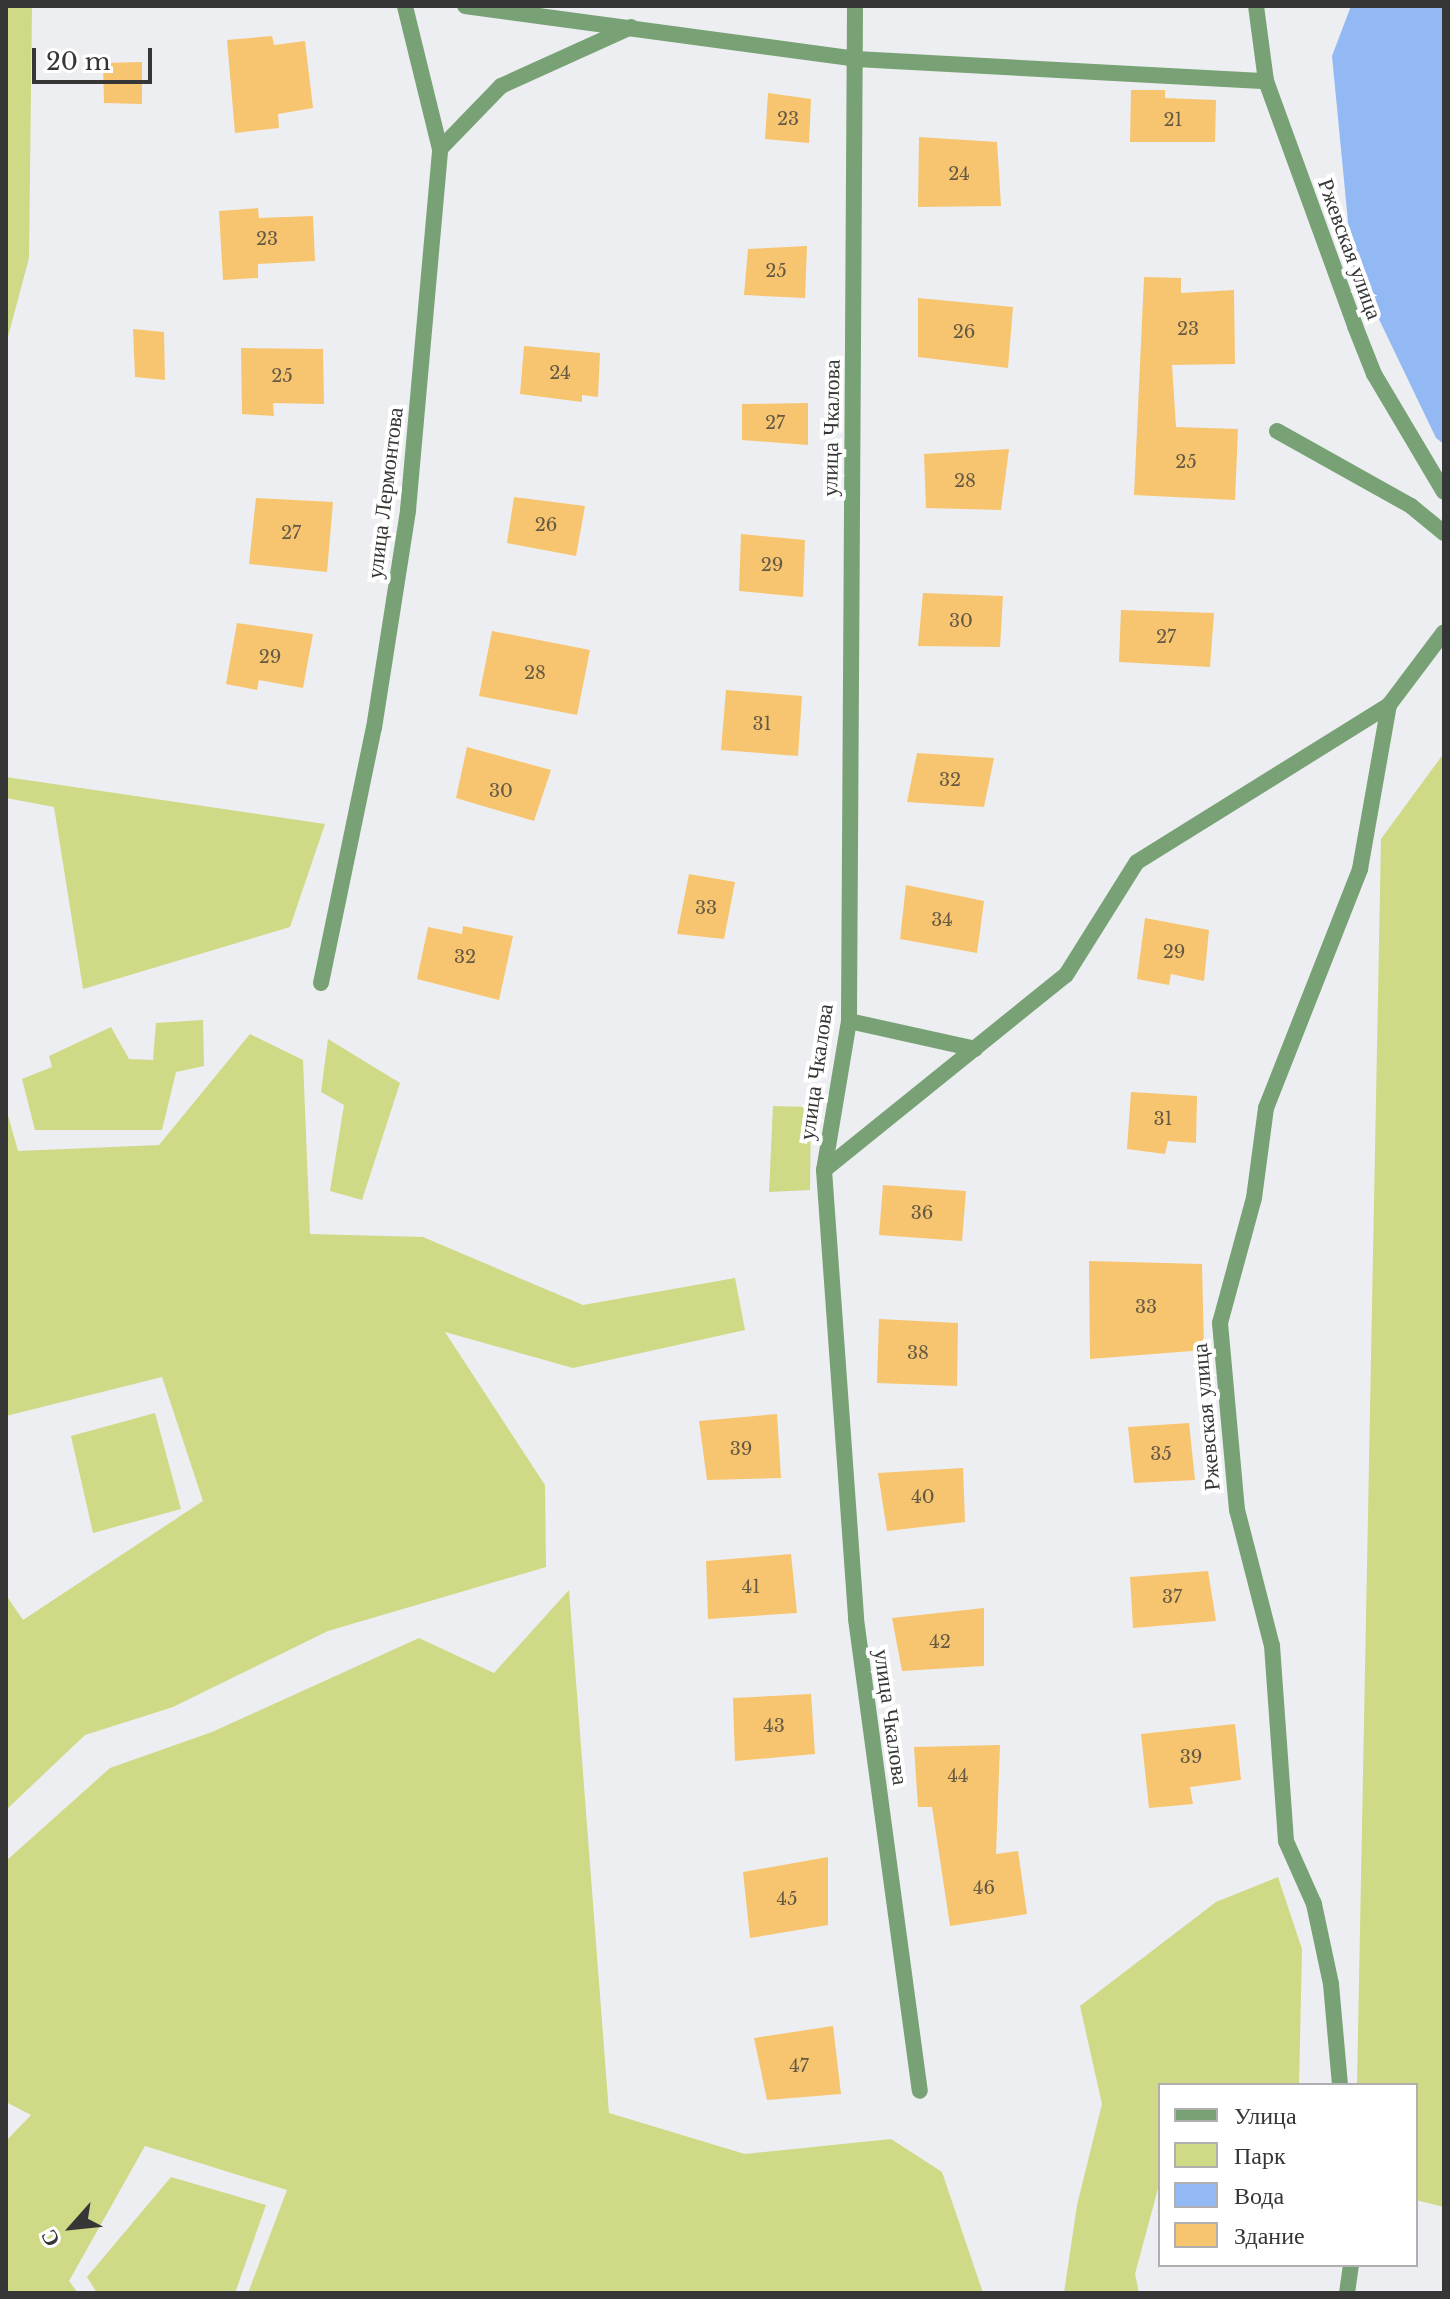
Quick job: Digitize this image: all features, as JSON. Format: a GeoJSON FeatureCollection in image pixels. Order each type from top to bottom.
{"type":"FeatureCollection","features":[{"type":"Feature","properties":{"kind":"street","name":"улица Лермонтова"},"geometry":{"type":"LineString","coordinates":[[321,983],[374,728],[408,510],[440,149],[405,6]]}},
{"type":"Feature","properties":{"kind":"street"},"geometry":{"type":"LineString","coordinates":[[465,6],[856,59],[1266,81]]}},
{"type":"Feature","properties":{"kind":"street","name":"улица Чкалова"},"geometry":{"type":"LineString","coordinates":[[855,6],[849,1021],[824,1170],[856,1619],[920,2091]]}},
{"type":"Feature","properties":{"kind":"street","name":"Ржевская улица"},"geometry":{"type":"LineString","coordinates":[[1256,6],[1266,81],[1374,374],[1444,492]]}},
{"type":"Feature","properties":{"kind":"street"},"geometry":{"type":"LineString","coordinates":[[440,149],[501,86],[631,27]]}},
{"type":"Feature","properties":{"kind":"street"},"geometry":{"type":"LineString","coordinates":[[1277,431],[1411,506],[1444,533]]}},
{"type":"Feature","properties":{"kind":"street","name":"Ржевская улица"},"geometry":{"type":"LineString","coordinates":[[1340,2083],[1331,1984],[1314,1904],[1286,1841],[1272,1646],[1237,1510],[1220,1323],[1254,1198],[1266,1108],[1360,869],[1389,705],[1444,632]]}},
{"type":"Feature","properties":{"kind":"street"},"geometry":{"type":"LineString","coordinates":[[824,1170],[1066,975],[1137,862],[1389,705]]}},
{"type":"Feature","properties":{"kind":"street"},"geometry":{"type":"LineString","coordinates":[[849,1021],[975,1049]]}},
{"type":"Feature","properties":{"kind":"street"},"geometry":{"type":"LineString","coordinates":[[1347,2293],[1351,2267]]}},
{"type":"Feature","properties":{"kind":"green space"},"geometry":{"type":"Polygon","coordinates":[[[6,6],[32,6],[29,258],[6,344],[6,6]]]}},
{"type":"Feature","properties":{"kind":"green space"},"geometry":{"type":"Polygon","coordinates":[[[1444,753],[1444,2207],[1418,2200],[1418,2083],[1357,2083],[1381,839],[1444,753]]]}},
{"type":"Feature","properties":{"kind":"green space"},"geometry":{"type":"Polygon","coordinates":[[[6,777],[325,824],[290,927],[83,989],[54,807],[6,798],[6,777]]]}},
{"type":"Feature","properties":{"kind":"green space"},"geometry":{"type":"Polygon","coordinates":[[[203,1020],[204,1066],[176,1072],[162,1130],[35,1130],[22,1079],[52,1067],[49,1056],[111,1027],[129,1059],[153,1060],[156,1023],[203,1020]]]}},
{"type":"Feature","properties":{"kind":"green space"},"geometry":{"type":"Polygon","coordinates":[[[250,1034],[303,1060],[310,1234],[423,1237],[583,1305],[735,1278],[745,1330],[573,1368],[445,1332],[545,1485],[546,1567],[328,1631],[173,1707],[85,1735],[6,1810],[6,1595],[23,1620],[203,1501],[162,1377],[6,1416],[6,1108],[18,1151],[159,1145],[250,1034]]]}},
{"type":"Feature","properties":{"kind":"green space"},"geometry":{"type":"Polygon","coordinates":[[[328,1039],[400,1083],[362,1200],[330,1191],[344,1105],[321,1092],[328,1039]]]}},
{"type":"Feature","properties":{"kind":"green space"},"geometry":{"type":"Polygon","coordinates":[[[773,1106],[811,1107],[810,1190],[769,1192],[773,1106]]]}},
{"type":"Feature","properties":{"kind":"green space"},"geometry":{"type":"Polygon","coordinates":[[[155,1413],[181,1509],[93,1533],[71,1436],[155,1413]]]}},
{"type":"Feature","properties":{"kind":"green space"},"geometry":{"type":"Polygon","coordinates":[[[569,1590],[609,2113],[745,2154],[891,2139],[942,2172],[983,2293],[248,2293],[287,2190],[145,2146],[69,2281],[78,2293],[6,2293],[6,2141],[31,2115],[6,2102],[6,1861],[110,1768],[212,1732],[419,1638],[494,1673],[569,1590]]]}},
{"type":"Feature","properties":{"kind":"green space"},"geometry":{"type":"Polygon","coordinates":[[[1278,1877],[1302,1949],[1299,2083],[1158,2083],[1158,2188],[1135,2274],[1139,2293],[1064,2293],[1077,2205],[1102,2104],[1080,2006],[1216,1902],[1278,1877]]]}},
{"type":"Feature","properties":{"kind":"green space"},"geometry":{"type":"Polygon","coordinates":[[[171,2177],[266,2205],[235,2293],[97,2293],[87,2277],[171,2177]]]}},
{"type":"Feature","properties":{"kind":"water"},"geometry":{"type":"Polygon","coordinates":[[[1351,6],[1444,6],[1444,444],[1436,438],[1352,263],[1332,56],[1351,6]]]}},
{"type":"Feature","properties":{"kind":"building"},"geometry":{"type":"Polygon","coordinates":[[[272,36],[274,45],[305,41],[313,108],[278,114],[279,128],[235,133],[227,40],[272,36]]]}},
{"type":"Feature","properties":{"kind":"building"},"geometry":{"type":"Polygon","coordinates":[[[142,62],[142,104],[104,103],[103,63],[142,62]]]}},
{"type":"Feature","properties":{"kind":"building"},"geometry":{"type":"Polygon","coordinates":[[[1131,90],[1165,90],[1165,98],[1216,100],[1215,142],[1130,142],[1131,90]]]}},
{"type":"Feature","properties":{"kind":"building"},"geometry":{"type":"Polygon","coordinates":[[[768,93],[811,99],[809,143],[765,139],[768,93]]]}},
{"type":"Feature","properties":{"kind":"building"},"geometry":{"type":"Polygon","coordinates":[[[919,137],[997,142],[1001,206],[918,207],[919,137]]]}},
{"type":"Feature","properties":{"kind":"building"},"geometry":{"type":"Polygon","coordinates":[[[258,208],[259,218],[313,216],[315,261],[258,264],[258,278],[223,280],[219,211],[258,208]]]}},
{"type":"Feature","properties":{"kind":"building"},"geometry":{"type":"Polygon","coordinates":[[[807,246],[805,298],[744,295],[748,249],[807,246]]]}},
{"type":"Feature","properties":{"kind":"building"},"geometry":{"type":"Polygon","coordinates":[[[1144,277],[1181,278],[1181,293],[1234,290],[1235,364],[1172,365],[1176,427],[1238,429],[1235,500],[1134,495],[1144,277]]]}},
{"type":"Feature","properties":{"kind":"building"},"geometry":{"type":"Polygon","coordinates":[[[918,298],[1013,307],[1008,368],[918,357],[918,298]]]}},
{"type":"Feature","properties":{"kind":"building"},"geometry":{"type":"Polygon","coordinates":[[[133,329],[164,332],[165,380],[135,377],[133,329]]]}},
{"type":"Feature","properties":{"kind":"building"},"geometry":{"type":"Polygon","coordinates":[[[524,346],[600,353],[598,397],[582,395],[582,402],[520,394],[524,346]]]}},
{"type":"Feature","properties":{"kind":"building"},"geometry":{"type":"Polygon","coordinates":[[[241,348],[323,349],[324,404],[273,403],[274,416],[242,414],[241,348]]]}},
{"type":"Feature","properties":{"kind":"building"},"geometry":{"type":"Polygon","coordinates":[[[808,403],[808,445],[742,440],[742,404],[808,403]]]}},
{"type":"Feature","properties":{"kind":"building"},"geometry":{"type":"Polygon","coordinates":[[[1009,449],[1001,510],[926,508],[924,454],[1009,449]]]}},
{"type":"Feature","properties":{"kind":"building"},"geometry":{"type":"Polygon","coordinates":[[[514,497],[585,506],[576,556],[507,543],[514,497]]]}},
{"type":"Feature","properties":{"kind":"building"},"geometry":{"type":"Polygon","coordinates":[[[256,498],[333,502],[327,572],[249,564],[256,498]]]}},
{"type":"Feature","properties":{"kind":"building"},"geometry":{"type":"Polygon","coordinates":[[[741,534],[805,540],[803,597],[739,591],[741,534]]]}},
{"type":"Feature","properties":{"kind":"building"},"geometry":{"type":"Polygon","coordinates":[[[923,593],[1003,596],[1000,647],[918,646],[923,593]]]}},
{"type":"Feature","properties":{"kind":"building"},"geometry":{"type":"Polygon","coordinates":[[[1121,610],[1214,613],[1210,667],[1119,662],[1121,610]]]}},
{"type":"Feature","properties":{"kind":"building"},"geometry":{"type":"Polygon","coordinates":[[[237,623],[313,634],[303,688],[259,680],[257,690],[226,684],[237,623]]]}},
{"type":"Feature","properties":{"kind":"building"},"geometry":{"type":"Polygon","coordinates":[[[492,631],[590,650],[577,715],[479,696],[492,631]]]}},
{"type":"Feature","properties":{"kind":"building"},"geometry":{"type":"Polygon","coordinates":[[[726,690],[802,696],[798,756],[721,750],[726,690]]]}},
{"type":"Feature","properties":{"kind":"building"},"geometry":{"type":"Polygon","coordinates":[[[467,747],[551,770],[534,821],[456,798],[467,747]]]}},
{"type":"Feature","properties":{"kind":"building"},"geometry":{"type":"Polygon","coordinates":[[[917,753],[994,758],[984,807],[907,802],[917,753]]]}},
{"type":"Feature","properties":{"kind":"building"},"geometry":{"type":"Polygon","coordinates":[[[689,874],[735,882],[724,939],[677,934],[689,874]]]}},
{"type":"Feature","properties":{"kind":"building"},"geometry":{"type":"Polygon","coordinates":[[[906,885],[984,901],[977,953],[900,939],[906,885]]]}},
{"type":"Feature","properties":{"kind":"building"},"geometry":{"type":"Polygon","coordinates":[[[1145,918],[1209,930],[1204,981],[1171,974],[1169,985],[1137,979],[1145,918]]]}},
{"type":"Feature","properties":{"kind":"building"},"geometry":{"type":"Polygon","coordinates":[[[463,926],[513,936],[499,1000],[417,979],[428,927],[462,934],[463,926]]]}},
{"type":"Feature","properties":{"kind":"building"},"geometry":{"type":"Polygon","coordinates":[[[1131,1092],[1197,1096],[1196,1143],[1168,1141],[1165,1154],[1127,1149],[1131,1092]]]}},
{"type":"Feature","properties":{"kind":"building"},"geometry":{"type":"Polygon","coordinates":[[[883,1185],[966,1191],[962,1241],[879,1235],[883,1185]]]}},
{"type":"Feature","properties":{"kind":"building"},"geometry":{"type":"Polygon","coordinates":[[[1089,1261],[1202,1264],[1204,1350],[1090,1359],[1089,1261]]]}},
{"type":"Feature","properties":{"kind":"building"},"geometry":{"type":"Polygon","coordinates":[[[879,1319],[958,1323],[957,1386],[877,1383],[879,1319]]]}},
{"type":"Feature","properties":{"kind":"building"},"geometry":{"type":"Polygon","coordinates":[[[777,1414],[781,1478],[707,1480],[699,1421],[777,1414]]]}},
{"type":"Feature","properties":{"kind":"building"},"geometry":{"type":"Polygon","coordinates":[[[1189,1423],[1195,1480],[1134,1483],[1128,1427],[1189,1423]]]}},
{"type":"Feature","properties":{"kind":"building"},"geometry":{"type":"Polygon","coordinates":[[[963,1468],[965,1522],[887,1531],[878,1473],[963,1468]]]}},
{"type":"Feature","properties":{"kind":"building"},"geometry":{"type":"Polygon","coordinates":[[[791,1554],[797,1613],[708,1619],[706,1561],[791,1554]]]}},
{"type":"Feature","properties":{"kind":"building"},"geometry":{"type":"Polygon","coordinates":[[[1208,1571],[1216,1621],[1133,1628],[1130,1577],[1208,1571]]]}},
{"type":"Feature","properties":{"kind":"building"},"geometry":{"type":"Polygon","coordinates":[[[984,1608],[984,1666],[902,1671],[892,1618],[984,1608]]]}},
{"type":"Feature","properties":{"kind":"building"},"geometry":{"type":"Polygon","coordinates":[[[811,1694],[815,1754],[735,1761],[733,1698],[811,1694]]]}},
{"type":"Feature","properties":{"kind":"building"},"geometry":{"type":"Polygon","coordinates":[[[1235,1724],[1241,1780],[1190,1787],[1193,1804],[1149,1808],[1141,1734],[1235,1724]]]}},
{"type":"Feature","properties":{"kind":"building"},"geometry":{"type":"Polygon","coordinates":[[[1000,1745],[996,1854],[1018,1851],[1027,1914],[950,1926],[932,1807],[918,1807],[914,1747],[1000,1745]]]}},
{"type":"Feature","properties":{"kind":"building"},"geometry":{"type":"Polygon","coordinates":[[[828,1857],[828,1925],[750,1938],[743,1872],[828,1857]]]}},
{"type":"Feature","properties":{"kind":"building"},"geometry":{"type":"Polygon","coordinates":[[[833,2026],[841,2094],[767,2100],[754,2038],[833,2026]]]}}]}
